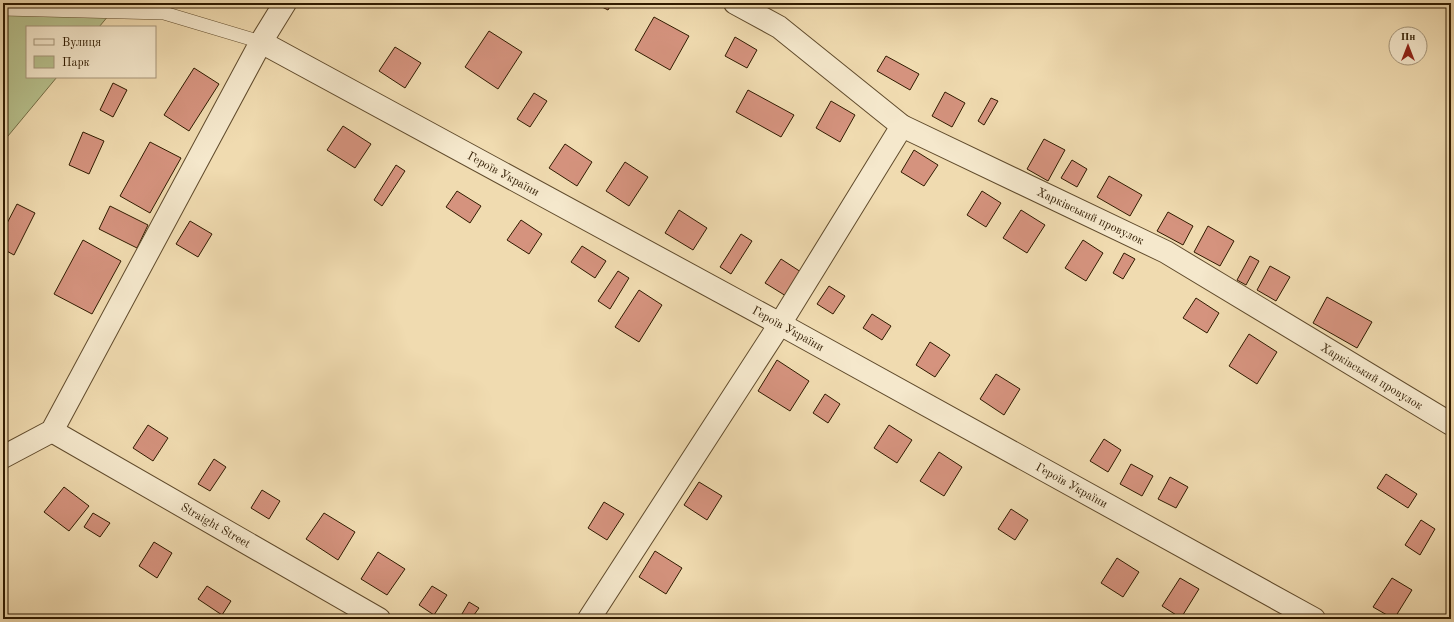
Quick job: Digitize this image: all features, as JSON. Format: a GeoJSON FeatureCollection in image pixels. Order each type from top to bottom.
{"type":"FeatureCollection","features":[{"type":"Feature","properties":{"kind":"street"},"geometry":{"type":"LineString","coordinates":[[3,457],[52,431],[261,42],[285,3]]}},
{"type":"Feature","properties":{"kind":"street","name":"Харківський провулок"},"geometry":{"type":"LineString","coordinates":[[736,3],[779,27],[902,126],[1166,252],[1451,424]]}},
{"type":"Feature","properties":{"kind":"street","name":"Героїв України"},"geometry":{"type":"LineString","coordinates":[[261,42],[780,324],[1314,619]]}},
{"type":"Feature","properties":{"kind":"street"},"geometry":{"type":"LineString","coordinates":[[589,619],[780,324],[902,126]]}},
{"type":"Feature","properties":{"kind":"street","name":"Straight Street"},"geometry":{"type":"LineString","coordinates":[[52,431],[379,619]]}},
{"type":"Feature","properties":{"kind":"lane"},"geometry":{"type":"LineString","coordinates":[[3,10],[164,13],[261,42]]}},
{"type":"Feature","properties":{"kind":"green space"},"geometry":{"type":"Polygon","coordinates":[[[3,3],[119,3],[100,26],[26,26],[26,78],[56,78],[3,142],[3,3]]]}},
{"type":"Feature","properties":{"kind":"building"},"geometry":{"type":"Polygon","coordinates":[[[594,3],[612,3],[608,10],[594,3]]]}},
{"type":"Feature","properties":{"kind":"building"},"geometry":{"type":"Polygon","coordinates":[[[654,17],[689,36],[670,70],[635,50],[654,17]]]}},
{"type":"Feature","properties":{"kind":"building"},"geometry":{"type":"Polygon","coordinates":[[[489,31],[522,52],[498,89],[465,67],[489,31]]]}},
{"type":"Feature","properties":{"kind":"building"},"geometry":{"type":"Polygon","coordinates":[[[735,37],[757,50],[747,68],[725,56],[735,37]]]}},
{"type":"Feature","properties":{"kind":"building"},"geometry":{"type":"Polygon","coordinates":[[[395,47],[421,63],[405,88],[379,71],[395,47]]]}},
{"type":"Feature","properties":{"kind":"building"},"geometry":{"type":"Polygon","coordinates":[[[886,56],[919,74],[910,90],[877,71],[886,56]]]}},
{"type":"Feature","properties":{"kind":"building"},"geometry":{"type":"Polygon","coordinates":[[[194,68],[219,84],[189,131],[164,115],[194,68]]]}},
{"type":"Feature","properties":{"kind":"building"},"geometry":{"type":"Polygon","coordinates":[[[113,83],[127,90],[113,117],[100,110],[113,83]]]}},
{"type":"Feature","properties":{"kind":"building"},"geometry":{"type":"Polygon","coordinates":[[[748,90],[794,115],[781,137],[736,112],[748,90]]]}},
{"type":"Feature","properties":{"kind":"building"},"geometry":{"type":"Polygon","coordinates":[[[945,92],[965,103],[952,127],[932,116],[945,92]]]}},
{"type":"Feature","properties":{"kind":"building"},"geometry":{"type":"Polygon","coordinates":[[[534,93],[547,101],[530,127],[517,119],[534,93]]]}},
{"type":"Feature","properties":{"kind":"building"},"geometry":{"type":"Polygon","coordinates":[[[991,98],[998,101],[984,125],[978,121],[991,98]]]}},
{"type":"Feature","properties":{"kind":"building"},"geometry":{"type":"Polygon","coordinates":[[[831,101],[855,115],[840,142],[816,128],[831,101]]]}},
{"type":"Feature","properties":{"kind":"building"},"geometry":{"type":"Polygon","coordinates":[[[343,126],[371,144],[355,168],[327,150],[343,126]]]}},
{"type":"Feature","properties":{"kind":"building"},"geometry":{"type":"Polygon","coordinates":[[[83,132],[104,141],[89,174],[69,165],[83,132]]]}},
{"type":"Feature","properties":{"kind":"building"},"geometry":{"type":"Polygon","coordinates":[[[1044,139],[1065,150],[1048,181],[1027,169],[1044,139]]]}},
{"type":"Feature","properties":{"kind":"building"},"geometry":{"type":"Polygon","coordinates":[[[150,142],[181,158],[150,213],[120,196],[150,142]]]}},
{"type":"Feature","properties":{"kind":"building"},"geometry":{"type":"Polygon","coordinates":[[[565,144],[592,162],[577,186],[549,168],[565,144]]]}},
{"type":"Feature","properties":{"kind":"building"},"geometry":{"type":"Polygon","coordinates":[[[914,150],[938,165],[924,186],[901,172],[914,150]]]}},
{"type":"Feature","properties":{"kind":"building"},"geometry":{"type":"Polygon","coordinates":[[[1072,160],[1087,169],[1077,187],[1061,178],[1072,160]]]}},
{"type":"Feature","properties":{"kind":"building"},"geometry":{"type":"Polygon","coordinates":[[[625,162],[648,177],[629,206],[606,191],[625,162]]]}},
{"type":"Feature","properties":{"kind":"building"},"geometry":{"type":"Polygon","coordinates":[[[396,165],[405,171],[382,206],[374,200],[396,165]]]}},
{"type":"Feature","properties":{"kind":"building"},"geometry":{"type":"Polygon","coordinates":[[[1109,176],[1142,195],[1130,216],[1097,197],[1109,176]]]}},
{"type":"Feature","properties":{"kind":"building"},"geometry":{"type":"Polygon","coordinates":[[[457,191],[481,206],[470,223],[446,207],[457,191]]]}},
{"type":"Feature","properties":{"kind":"building"},"geometry":{"type":"Polygon","coordinates":[[[982,191],[1001,203],[986,227],[967,215],[982,191]]]}},
{"type":"Feature","properties":{"kind":"building"},"geometry":{"type":"Polygon","coordinates":[[[17,204],[35,213],[14,255],[3,249],[3,231],[17,204]]]}},
{"type":"Feature","properties":{"kind":"building"},"geometry":{"type":"Polygon","coordinates":[[[110,206],[148,225],[137,248],[99,229],[110,206]]]}},
{"type":"Feature","properties":{"kind":"building"},"geometry":{"type":"Polygon","coordinates":[[[679,210],[707,228],[693,250],[665,233],[679,210]]]}},
{"type":"Feature","properties":{"kind":"building"},"geometry":{"type":"Polygon","coordinates":[[[1021,210],[1045,225],[1027,253],[1003,238],[1021,210]]]}},
{"type":"Feature","properties":{"kind":"building"},"geometry":{"type":"Polygon","coordinates":[[[1168,212],[1193,226],[1183,245],[1157,231],[1168,212]]]}},
{"type":"Feature","properties":{"kind":"building"},"geometry":{"type":"Polygon","coordinates":[[[521,220],[542,234],[529,254],[507,240],[521,220]]]}},
{"type":"Feature","properties":{"kind":"building"},"geometry":{"type":"Polygon","coordinates":[[[190,221],[212,234],[198,257],[176,244],[190,221]]]}},
{"type":"Feature","properties":{"kind":"building"},"geometry":{"type":"Polygon","coordinates":[[[1208,226],[1234,241],[1220,266],[1194,252],[1208,226]]]}},
{"type":"Feature","properties":{"kind":"building"},"geometry":{"type":"Polygon","coordinates":[[[741,234],[752,241],[731,274],[720,267],[741,234]]]}},
{"type":"Feature","properties":{"kind":"building"},"geometry":{"type":"Polygon","coordinates":[[[83,240],[121,261],[92,314],[54,294],[83,240]]]}},
{"type":"Feature","properties":{"kind":"building"},"geometry":{"type":"Polygon","coordinates":[[[1083,240],[1103,253],[1086,281],[1065,268],[1083,240]]]}},
{"type":"Feature","properties":{"kind":"building"},"geometry":{"type":"Polygon","coordinates":[[[582,246],[606,261],[595,278],[571,262],[582,246]]]}},
{"type":"Feature","properties":{"kind":"building"},"geometry":{"type":"Polygon","coordinates":[[[1124,253],[1135,259],[1123,279],[1113,273],[1124,253]]]}},
{"type":"Feature","properties":{"kind":"building"},"geometry":{"type":"Polygon","coordinates":[[[1250,256],[1259,261],[1246,285],[1237,280],[1250,256]]]}},
{"type":"Feature","properties":{"kind":"building"},"geometry":{"type":"Polygon","coordinates":[[[781,259],[801,272],[786,296],[765,283],[781,259]]]}},
{"type":"Feature","properties":{"kind":"building"},"geometry":{"type":"Polygon","coordinates":[[[1270,266],[1290,277],[1276,301],[1257,290],[1270,266]]]}},
{"type":"Feature","properties":{"kind":"building"},"geometry":{"type":"Polygon","coordinates":[[[618,271],[629,278],[610,309],[598,301],[618,271]]]}},
{"type":"Feature","properties":{"kind":"building"},"geometry":{"type":"Polygon","coordinates":[[[829,286],[845,296],[833,314],[817,304],[829,286]]]}},
{"type":"Feature","properties":{"kind":"building"},"geometry":{"type":"Polygon","coordinates":[[[639,290],[662,305],[639,342],[615,327],[639,290]]]}},
{"type":"Feature","properties":{"kind":"building"},"geometry":{"type":"Polygon","coordinates":[[[1327,297],[1372,322],[1357,348],[1313,323],[1327,297]]]}},
{"type":"Feature","properties":{"kind":"building"},"geometry":{"type":"Polygon","coordinates":[[[1196,298],[1219,313],[1207,333],[1183,318],[1196,298]]]}},
{"type":"Feature","properties":{"kind":"building"},"geometry":{"type":"Polygon","coordinates":[[[872,314],[891,326],[882,340],[863,328],[872,314]]]}},
{"type":"Feature","properties":{"kind":"building"},"geometry":{"type":"Polygon","coordinates":[[[1249,334],[1277,352],[1257,384],[1229,366],[1249,334]]]}},
{"type":"Feature","properties":{"kind":"building"},"geometry":{"type":"Polygon","coordinates":[[[930,342],[950,355],[935,377],[916,365],[930,342]]]}},
{"type":"Feature","properties":{"kind":"building"},"geometry":{"type":"Polygon","coordinates":[[[777,360],[809,381],[790,411],[758,391],[777,360]]]}},
{"type":"Feature","properties":{"kind":"building"},"geometry":{"type":"Polygon","coordinates":[[[996,374],[1020,389],[1004,415],[980,399],[996,374]]]}},
{"type":"Feature","properties":{"kind":"building"},"geometry":{"type":"Polygon","coordinates":[[[825,394],[840,404],[828,423],[813,413],[825,394]]]}},
{"type":"Feature","properties":{"kind":"building"},"geometry":{"type":"Polygon","coordinates":[[[148,425],[168,438],[153,461],[133,448],[148,425]]]}},
{"type":"Feature","properties":{"kind":"building"},"geometry":{"type":"Polygon","coordinates":[[[889,425],[912,440],[897,463],[874,448],[889,425]]]}},
{"type":"Feature","properties":{"kind":"building"},"geometry":{"type":"Polygon","coordinates":[[[1104,439],[1121,450],[1108,472],[1090,461],[1104,439]]]}},
{"type":"Feature","properties":{"kind":"building"},"geometry":{"type":"Polygon","coordinates":[[[939,452],[962,467],[944,496],[920,481],[939,452]]]}},
{"type":"Feature","properties":{"kind":"building"},"geometry":{"type":"Polygon","coordinates":[[[214,459],[226,467],[210,491],[198,484],[214,459]]]}},
{"type":"Feature","properties":{"kind":"building"},"geometry":{"type":"Polygon","coordinates":[[[1131,464],[1153,476],[1142,496],[1120,484],[1131,464]]]}},
{"type":"Feature","properties":{"kind":"building"},"geometry":{"type":"Polygon","coordinates":[[[1386,474],[1417,494],[1408,508],[1377,488],[1386,474]]]}},
{"type":"Feature","properties":{"kind":"building"},"geometry":{"type":"Polygon","coordinates":[[[1170,477],[1188,487],[1176,508],[1158,499],[1170,477]]]}},
{"type":"Feature","properties":{"kind":"building"},"geometry":{"type":"Polygon","coordinates":[[[699,482],[722,496],[707,520],[684,505],[699,482]]]}},
{"type":"Feature","properties":{"kind":"building"},"geometry":{"type":"Polygon","coordinates":[[[64,487],[89,506],[69,531],[44,512],[64,487]]]}},
{"type":"Feature","properties":{"kind":"building"},"geometry":{"type":"Polygon","coordinates":[[[262,490],[280,501],[269,519],[251,508],[262,490]]]}},
{"type":"Feature","properties":{"kind":"building"},"geometry":{"type":"Polygon","coordinates":[[[604,502],[624,514],[607,540],[588,528],[604,502]]]}},
{"type":"Feature","properties":{"kind":"building"},"geometry":{"type":"Polygon","coordinates":[[[1011,509],[1028,520],[1015,540],[998,529],[1011,509]]]}},
{"type":"Feature","properties":{"kind":"building"},"geometry":{"type":"Polygon","coordinates":[[[93,513],[110,523],[100,537],[84,527],[93,513]]]}},
{"type":"Feature","properties":{"kind":"building"},"geometry":{"type":"Polygon","coordinates":[[[324,513],[355,532],[338,560],[306,539],[324,513]]]}},
{"type":"Feature","properties":{"kind":"building"},"geometry":{"type":"Polygon","coordinates":[[[1421,520],[1435,529],[1420,555],[1405,545],[1421,520]]]}},
{"type":"Feature","properties":{"kind":"building"},"geometry":{"type":"Polygon","coordinates":[[[154,542],[172,553],[157,578],[139,566],[154,542]]]}},
{"type":"Feature","properties":{"kind":"building"},"geometry":{"type":"Polygon","coordinates":[[[655,551],[682,568],[666,594],[639,577],[655,551]]]}},
{"type":"Feature","properties":{"kind":"building"},"geometry":{"type":"Polygon","coordinates":[[[378,552],[405,569],[387,595],[361,579],[378,552]]]}},
{"type":"Feature","properties":{"kind":"building"},"geometry":{"type":"Polygon","coordinates":[[[1117,558],[1139,572],[1123,597],[1101,583],[1117,558]]]}},
{"type":"Feature","properties":{"kind":"building"},"geometry":{"type":"Polygon","coordinates":[[[1180,578],[1199,589],[1181,618],[1162,606],[1180,578]]]}},
{"type":"Feature","properties":{"kind":"building"},"geometry":{"type":"Polygon","coordinates":[[[1392,578],[1412,590],[1394,619],[1373,607],[1392,578]]]}},
{"type":"Feature","properties":{"kind":"building"},"geometry":{"type":"Polygon","coordinates":[[[207,586],[231,601],[222,615],[198,599],[207,586]]]}},
{"type":"Feature","properties":{"kind":"building"},"geometry":{"type":"Polygon","coordinates":[[[432,586],[447,595],[434,615],[419,605],[432,586]]]}},
{"type":"Feature","properties":{"kind":"building"},"geometry":{"type":"Polygon","coordinates":[[[469,602],[479,608],[471,619],[459,619],[469,602]]]}}]}
